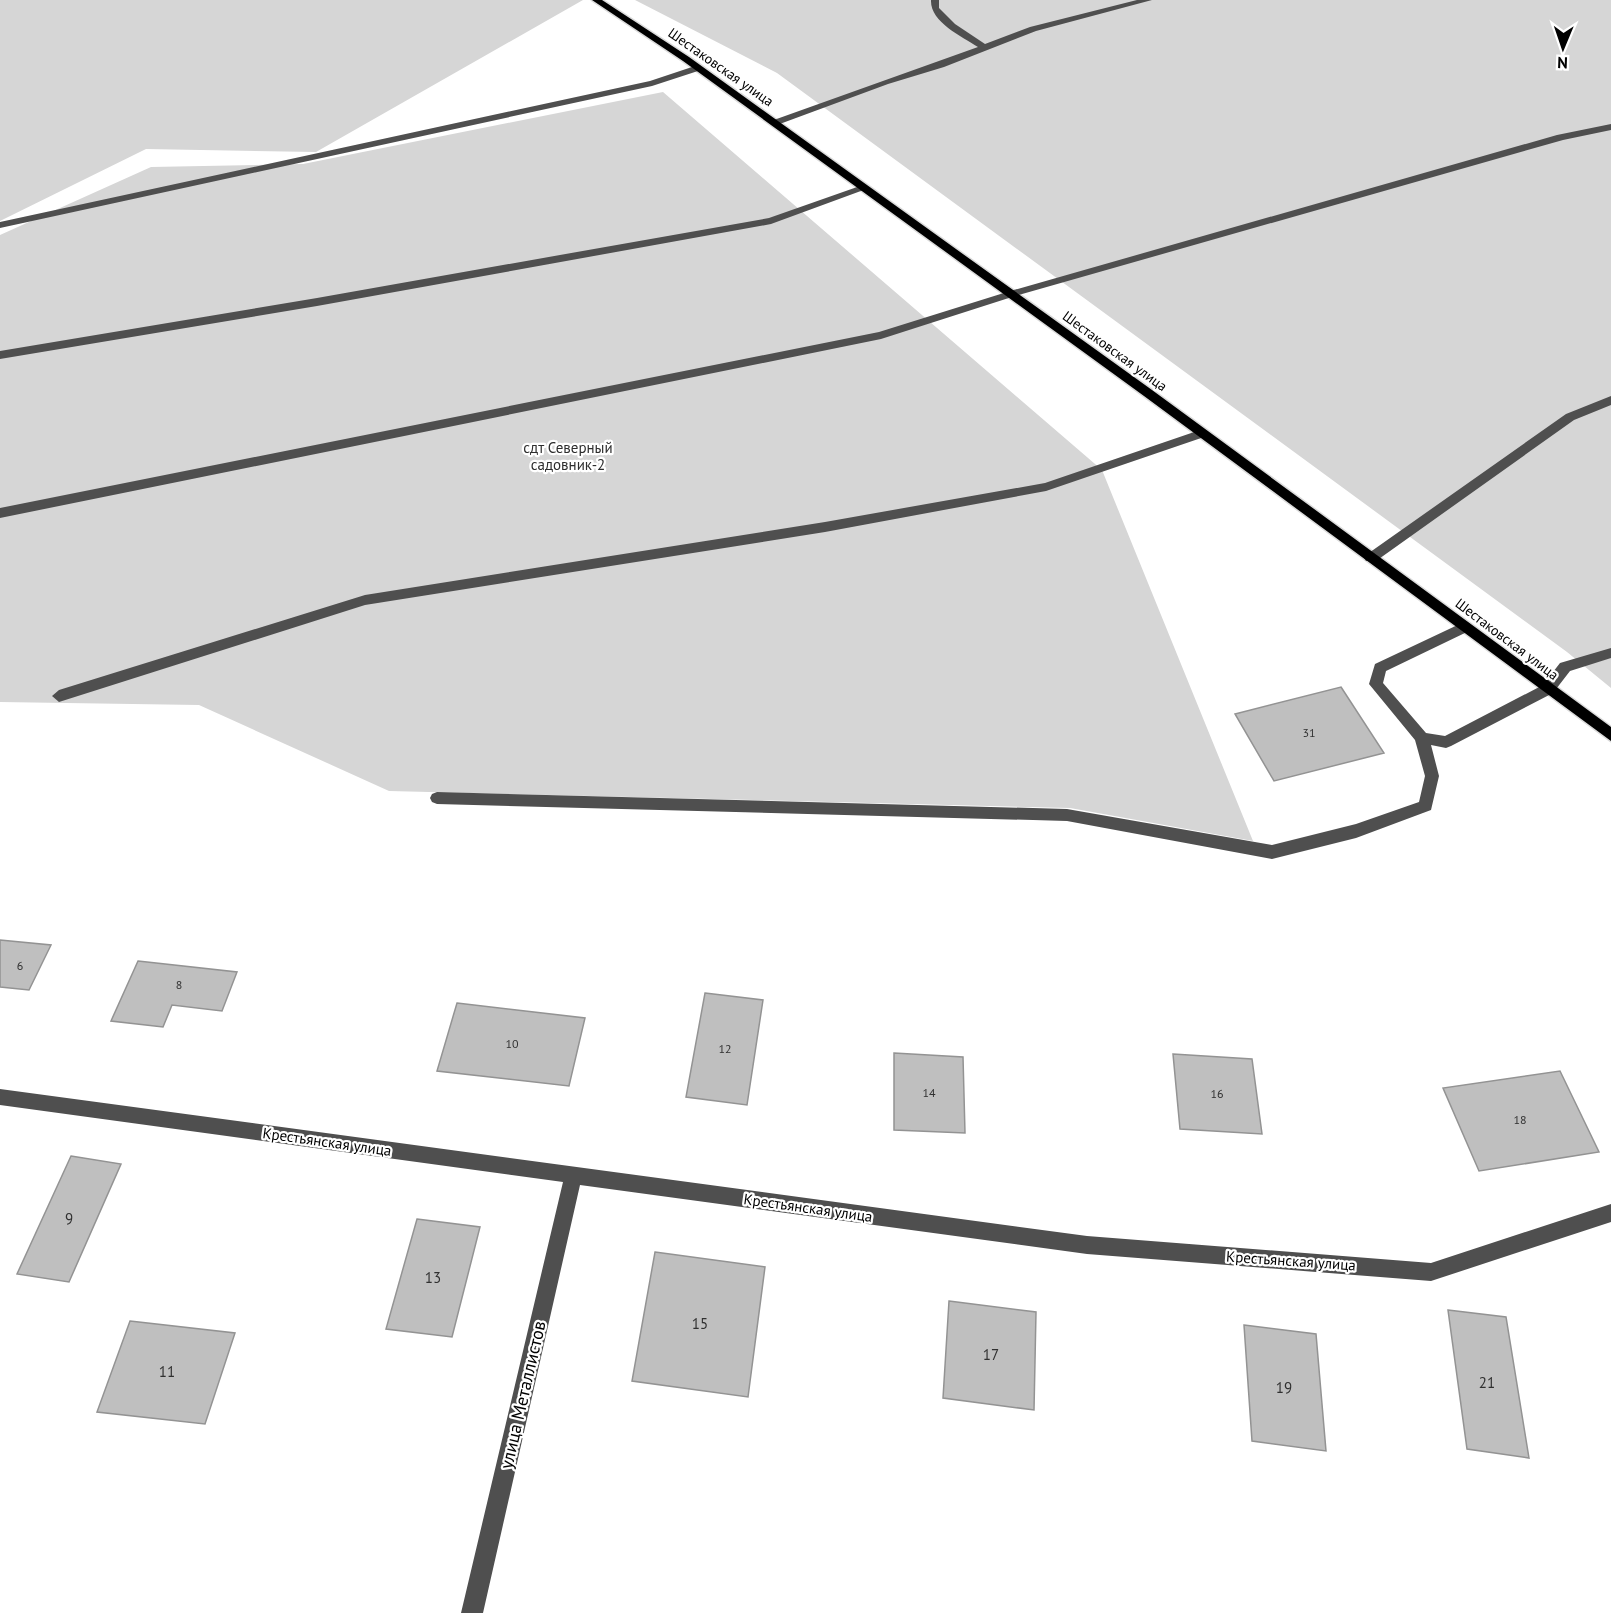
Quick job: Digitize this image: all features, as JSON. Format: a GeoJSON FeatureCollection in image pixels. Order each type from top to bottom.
{"type":"FeatureCollection","features":[{"type":"Feature","properties":{"kind":"main road","name":"Шестаковская улица"},"geometry":{"type":"LineString","coordinates":[[596,0],[698,68],[1011,294],[1611,735]]}},
{"type":"Feature","properties":{"kind":"street"},"geometry":{"type":"LineString","coordinates":[[935,0],[935,9],[952,26],[982,47]]}},
{"type":"Feature","properties":{"kind":"street"},"geometry":{"type":"LineString","coordinates":[[774,123],[885,82],[941,65],[982,47],[1033,29],[1148,0]]}},
{"type":"Feature","properties":{"kind":"street"},"geometry":{"type":"LineString","coordinates":[[0,225],[652,83],[698,68]]}},
{"type":"Feature","properties":{"kind":"street"},"geometry":{"type":"LineString","coordinates":[[0,513],[880,335],[1011,294],[1561,137],[1611,127]]}},
{"type":"Feature","properties":{"kind":"street"},"geometry":{"type":"LineString","coordinates":[[0,355],[317,302],[771,221],[864,188]]}},
{"type":"Feature","properties":{"kind":"street"},"geometry":{"type":"LineString","coordinates":[[1371,558],[1570,417],[1611,400]]}},
{"type":"Feature","properties":{"kind":"street"},"geometry":{"type":"LineString","coordinates":[[59,696],[365,600],[825,527],[1046,487],[1203,434]]}},
{"type":"Feature","properties":{"kind":"street"},"geometry":{"type":"LineString","coordinates":[[437,798],[1067,815],[1272,852],[1356,831],[1426,806],[1432,776],[1422,738],[1376,684],[1380,668],[1464,627]]}},
{"type":"Feature","properties":{"kind":"street"},"geometry":{"type":"LineString","coordinates":[[1422,738],[1446,742],[1548,689],[1564,667],[1611,652]]}},
{"type":"Feature","properties":{"kind":"street","name":"Крестьянская улица"},"geometry":{"type":"LineString","coordinates":[[0,1097],[1087,1245],[1431,1272],[1611,1213]]}},
{"type":"Feature","properties":{"kind":"street","name":"улица Металлистов"},"geometry":{"type":"LineString","coordinates":[[472,1613],[573,1176]]}},
{"type":"Feature","properties":{"kind":"green space"},"geometry":{"type":"Polygon","coordinates":[[[0,0],[583,0],[316,152],[146,149],[0,221],[0,0]]]}},
{"type":"Feature","properties":{"kind":"green space"},"geometry":{"type":"Polygon","coordinates":[[[635,0],[1611,0],[1611,688],[1567,652],[777,73],[635,0]]]}},
{"type":"Feature","properties":{"kind":"green space","name":"сдт Северный садовник-2"},"geometry":{"type":"Polygon","coordinates":[[[663,92],[1102,470],[1253,841],[1070,808],[389,791],[199,705],[0,702],[0,235],[151,167],[303,164],[663,92]]]}},
{"type":"Feature","properties":{"kind":"building"},"geometry":{"type":"Polygon","coordinates":[[[1341,687],[1384,753],[1274,781],[1235,714],[1341,687]]]}},
{"type":"Feature","properties":{"kind":"building"},"geometry":{"type":"Polygon","coordinates":[[[0,940],[51,945],[29,990],[0,987],[0,940]]]}},
{"type":"Feature","properties":{"kind":"building"},"geometry":{"type":"Polygon","coordinates":[[[138,961],[237,972],[222,1011],[172,1005],[163,1027],[111,1021],[138,961]]]}},
{"type":"Feature","properties":{"kind":"building"},"geometry":{"type":"Polygon","coordinates":[[[705,993],[763,1000],[747,1105],[686,1097],[705,993]]]}},
{"type":"Feature","properties":{"kind":"building"},"geometry":{"type":"Polygon","coordinates":[[[457,1003],[585,1018],[569,1086],[437,1071],[457,1003]]]}},
{"type":"Feature","properties":{"kind":"building"},"geometry":{"type":"Polygon","coordinates":[[[894,1053],[963,1057],[965,1133],[894,1130],[894,1053]]]}},
{"type":"Feature","properties":{"kind":"building"},"geometry":{"type":"Polygon","coordinates":[[[1173,1054],[1252,1059],[1262,1134],[1180,1129],[1173,1054]]]}},
{"type":"Feature","properties":{"kind":"building"},"geometry":{"type":"Polygon","coordinates":[[[1560,1071],[1599,1152],[1479,1171],[1443,1088],[1560,1071]]]}},
{"type":"Feature","properties":{"kind":"building"},"geometry":{"type":"Polygon","coordinates":[[[71,1156],[121,1164],[69,1282],[17,1274],[71,1156]]]}},
{"type":"Feature","properties":{"kind":"building"},"geometry":{"type":"Polygon","coordinates":[[[417,1219],[480,1227],[452,1337],[386,1329],[417,1219]]]}},
{"type":"Feature","properties":{"kind":"building"},"geometry":{"type":"Polygon","coordinates":[[[655,1252],[765,1267],[748,1397],[632,1381],[655,1252]]]}},
{"type":"Feature","properties":{"kind":"building"},"geometry":{"type":"Polygon","coordinates":[[[949,1301],[1036,1312],[1034,1410],[943,1398],[949,1301]]]}},
{"type":"Feature","properties":{"kind":"building"},"geometry":{"type":"Polygon","coordinates":[[[1448,1310],[1506,1317],[1529,1458],[1467,1449],[1448,1310]]]}},
{"type":"Feature","properties":{"kind":"building"},"geometry":{"type":"Polygon","coordinates":[[[130,1321],[235,1333],[205,1424],[97,1412],[130,1321]]]}},
{"type":"Feature","properties":{"kind":"building"},"geometry":{"type":"Polygon","coordinates":[[[1244,1325],[1316,1334],[1326,1451],[1252,1441],[1244,1325]]]}}]}
